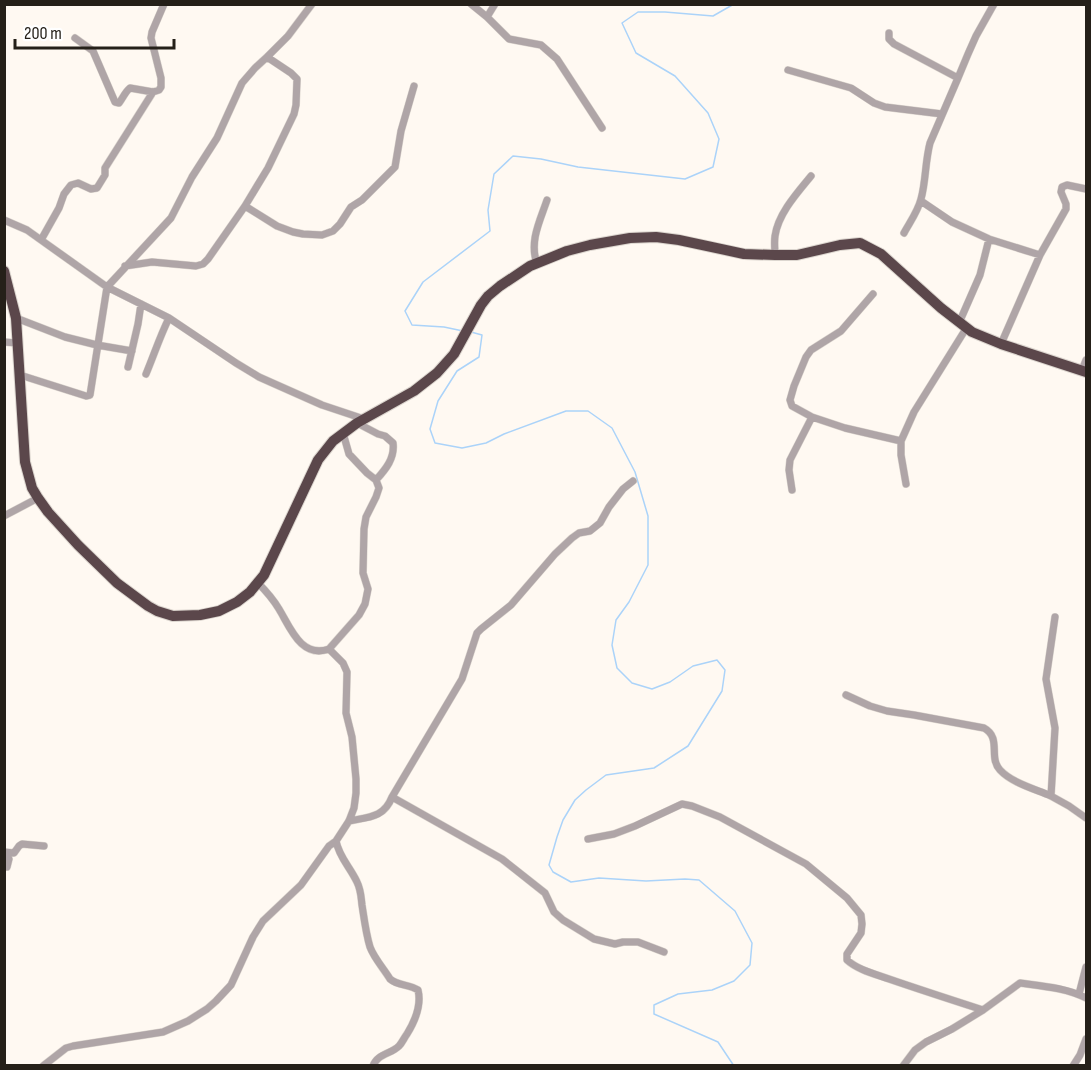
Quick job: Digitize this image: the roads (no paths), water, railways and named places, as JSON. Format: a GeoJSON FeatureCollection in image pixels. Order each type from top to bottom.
{"type":"FeatureCollection","features":[{"type":"Feature","properties":{"kind":"highway"},"geometry":{"type":"LineString","coordinates":[[4,271],[16,318],[25,462],[30,481],[48,512],[78,545],[117,583],[148,606],[165,614],[190,616],[219,611],[245,597],[258,583],[274,555],[318,460],[327,448],[343,433],[433,377],[448,362],[488,296],[500,286],[530,266],[590,244],[656,237],[744,254],[797,255],[860,243],[881,254],[972,332],[1001,344],[1085,367]]}},
{"type":"Feature","properties":{"kind":"street"},"geometry":{"type":"LineString","coordinates":[[20,375],[90,395],[107,287],[171,218],[192,177],[217,138],[242,83],[288,36],[312,4]]}},
{"type":"Feature","properties":{"kind":"street"},"geometry":{"type":"LineString","coordinates":[[471,4],[509,39],[542,45],[557,59],[602,128]]}},
{"type":"Feature","properties":{"kind":"street"},"geometry":{"type":"LineString","coordinates":[[487,17],[495,4]]}},
{"type":"Feature","properties":{"kind":"street"},"geometry":{"type":"LineString","coordinates":[[904,233],[921,201],[930,143],[976,36],[994,4]]}},
{"type":"Feature","properties":{"kind":"street"},"geometry":{"type":"LineString","coordinates":[[75,38],[93,51],[115,102],[119,103],[130,88],[153,92],[159,90],[161,83],[151,38],[161,6]]}},
{"type":"Feature","properties":{"kind":"street"},"geometry":{"type":"LineString","coordinates":[[889,33],[889,39],[894,44],[958,78]]}},
{"type":"Feature","properties":{"kind":"street"},"geometry":{"type":"LineString","coordinates":[[125,266],[152,262],[200,266],[208,259],[245,206],[268,168],[294,114],[296,105],[297,79],[267,57]]}},
{"type":"Feature","properties":{"kind":"street"},"geometry":{"type":"LineString","coordinates":[[788,70],[851,88],[881,106],[942,114]]}},
{"type":"Feature","properties":{"kind":"street"},"geometry":{"type":"LineString","coordinates":[[245,206],[277,226],[293,232],[322,235],[337,228],[351,207],[362,200],[395,167],[401,131],[414,86]]}},
{"type":"Feature","properties":{"kind":"street"},"geometry":{"type":"LineString","coordinates":[[41,240],[64,194],[71,185],[78,183],[92,189],[97,188],[105,175],[105,168],[153,92]]}},
{"type":"Feature","properties":{"kind":"street"},"geometry":{"type":"LineString","coordinates":[[775,255],[775,236],[785,209],[811,176]]}},
{"type":"Feature","properties":{"kind":"street"},"geometry":{"type":"LineString","coordinates":[[1001,344],[1040,255],[1067,207],[1061,192],[1062,187],[1067,185],[1086,189]]}},
{"type":"Feature","properties":{"kind":"street"},"geometry":{"type":"LineString","coordinates":[[537,264],[534,256],[534,239],[547,200]]}},
{"type":"Feature","properties":{"kind":"street"},"geometry":{"type":"LineString","coordinates":[[921,201],[952,222],[989,239],[1040,255]]}},
{"type":"Feature","properties":{"kind":"street"},"geometry":{"type":"LineString","coordinates":[[4,220],[19,225],[107,287],[168,318],[259,377],[361,421],[378,434],[385,436],[393,443],[393,451],[389,464],[376,480]]}},
{"type":"Feature","properties":{"kind":"street"},"geometry":{"type":"LineString","coordinates":[[906,484],[901,441],[914,412],[963,325],[980,275],[989,239]]}},
{"type":"Feature","properties":{"kind":"street"},"geometry":{"type":"LineString","coordinates":[[873,294],[841,331],[811,350],[806,357],[790,400],[792,406],[812,417],[845,428],[901,441]]}},
{"type":"Feature","properties":{"kind":"street"},"geometry":{"type":"LineString","coordinates":[[128,367],[141,304]]}},
{"type":"Feature","properties":{"kind":"street"},"geometry":{"type":"LineString","coordinates":[[16,318],[54,334],[132,351]]}},
{"type":"Feature","properties":{"kind":"street"},"geometry":{"type":"LineString","coordinates":[[146,374],[168,318]]}},
{"type":"Feature","properties":{"kind":"street"},"geometry":{"type":"LineString","coordinates":[[4,342],[17,343]]}},
{"type":"Feature","properties":{"kind":"street"},"geometry":{"type":"LineString","coordinates":[[792,490],[790,460],[812,417]]}},
{"type":"Feature","properties":{"kind":"street"},"geometry":{"type":"LineString","coordinates":[[258,583],[275,602],[289,628],[300,641],[314,651],[328,649],[362,611],[368,586],[363,569],[364,530],[366,517],[378,492],[378,485],[376,480],[349,454],[343,433]]}},
{"type":"Feature","properties":{"kind":"street"},"geometry":{"type":"LineString","coordinates":[[349,822],[382,813],[389,806],[462,679],[477,633],[511,605],[572,538],[579,533],[590,531],[600,523],[623,489],[633,481]]}},
{"type":"Feature","properties":{"kind":"street"},"geometry":{"type":"LineString","coordinates":[[4,516],[38,498]]}},
{"type":"Feature","properties":{"kind":"street"},"geometry":{"type":"LineString","coordinates":[[1051,796],[1055,728],[1046,679],[1055,617]]}},
{"type":"Feature","properties":{"kind":"street"},"geometry":{"type":"LineString","coordinates":[[43,1065],[66,1048],[163,1032],[188,1022],[207,1009],[231,985],[263,921],[301,885],[329,846],[336,841],[349,822],[356,793],[354,751],[345,706],[347,672],[343,663],[328,649]]}},
{"type":"Feature","properties":{"kind":"street"},"geometry":{"type":"LineString","coordinates":[[846,695],[887,711],[988,730],[994,739],[996,764],[1000,770],[1017,781],[1069,806],[1086,818]]}},
{"type":"Feature","properties":{"kind":"street"},"geometry":{"type":"LineString","coordinates":[[392,798],[502,859],[545,893],[554,912],[563,920],[594,939],[615,944],[638,942],[664,952]]}},
{"type":"Feature","properties":{"kind":"street"},"geometry":{"type":"LineString","coordinates":[[588,839],[614,834],[682,804],[720,817],[806,864],[847,898],[861,915],[862,924],[861,933],[847,954],[847,960],[851,964],[931,994],[983,1010]]}},
{"type":"Feature","properties":{"kind":"street"},"geometry":{"type":"LineString","coordinates":[[336,841],[341,857],[362,894],[372,952],[390,979],[414,987],[418,990],[419,995],[418,1012],[402,1041],[396,1048],[375,1061],[373,1065]]}},
{"type":"Feature","properties":{"kind":"street"},"geometry":{"type":"LineString","coordinates":[[4,853],[14,853],[22,844],[44,846]]}},
{"type":"Feature","properties":{"kind":"street"},"geometry":{"type":"LineString","coordinates":[[4,853],[9,859],[7,867]]}},
{"type":"Feature","properties":{"kind":"street"},"geometry":{"type":"LineString","coordinates":[[1079,994],[1086,967]]}},
{"type":"Feature","properties":{"kind":"street"},"geometry":{"type":"LineString","coordinates":[[903,1065],[915,1050],[926,1042],[983,1010],[1020,983],[1079,994],[1086,998]]}},
{"type":"Feature","properties":{"kind":"street"},"geometry":{"type":"LineString","coordinates":[[1073,1065],[1086,1039]]}},
{"type":"Feature","properties":{"kind":"waterway"},"geometry":{"type":"LineString","coordinates":[[463,331],[412,325],[405,311],[423,282],[490,231],[488,210],[494,174],[513,156],[578,167],[685,179],[713,167],[719,139],[708,113],[675,76],[636,53],[622,23],[638,12],[713,16],[734,4]]}},
{"type":"Feature","properties":{"kind":"waterway"},"geometry":{"type":"LineString","coordinates":[[471,332],[482,335],[479,357],[457,371],[438,401],[430,429],[435,443],[462,448],[486,443],[566,411],[588,411],[612,428],[635,472],[648,516],[648,565],[629,602],[616,620],[612,645],[617,668],[632,683],[652,689],[670,682],[693,666],[717,660],[725,670],[722,691],[688,746],[654,768],[606,775],[575,800],[563,820],[549,865],[553,872],[571,882],[599,878],[646,881],[699,880],[735,911],[752,943],[750,965],[734,981],[712,990],[678,994],[654,1005],[654,1014],[718,1042],[734,1066]]}}]}
